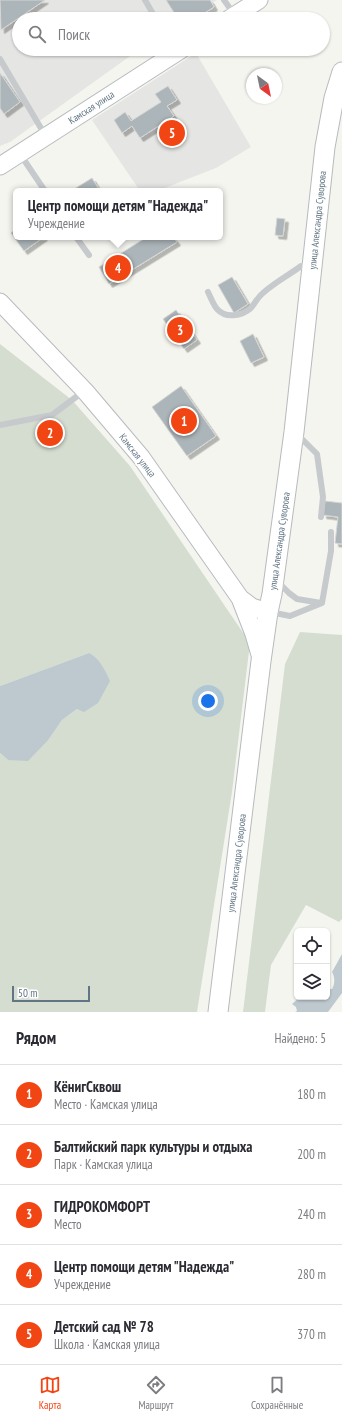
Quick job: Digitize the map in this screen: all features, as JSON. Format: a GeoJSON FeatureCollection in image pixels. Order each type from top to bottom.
{"type":"FeatureCollection","features":[{"type":"Feature","properties":{"kind":"main road"},"geometry":{"type":"LineString","coordinates":[[240,12],[259,0]]}},
{"type":"Feature","properties":{"kind":"main road","name":"Камская улица"},"geometry":{"type":"LineString","coordinates":[[0,166],[169,56]]}},
{"type":"Feature","properties":{"kind":"main road","name":"улица Александра Суворова"},"geometry":{"type":"LineString","coordinates":[[218,1012],[261,661],[294,432],[325,147],[334,98],[342,72]]}},
{"type":"Feature","properties":{"kind":"main road","name":"Камская улица"},"geometry":{"type":"LineString","coordinates":[[0,302],[85,391],[141,457],[240,598],[252,607],[268,612]]}},
{"type":"Feature","properties":{"kind":"main road"},"geometry":{"type":"LineString","coordinates":[[240,598],[254,634],[261,661]]}},
{"type":"Feature","properties":{"kind":"lane"},"geometry":{"type":"LineString","coordinates":[[145,0],[152,12]]}},
{"type":"Feature","properties":{"kind":"lane"},"geometry":{"type":"LineString","coordinates":[[224,0],[230,12]]}},
{"type":"Feature","properties":{"kind":"lane"},"geometry":{"type":"LineString","coordinates":[[0,59],[46,136]]}},
{"type":"Feature","properties":{"kind":"lane"},"geometry":{"type":"LineString","coordinates":[[19,153],[43,188]]}},
{"type":"Feature","properties":{"kind":"lane"},"geometry":{"type":"LineString","coordinates":[[78,240],[89,256]]}},
{"type":"Feature","properties":{"kind":"lane"},"geometry":{"type":"LineString","coordinates":[[208,292],[220,312],[235,316],[250,308],[262,294],[302,266],[312,267]]}},
{"type":"Feature","properties":{"kind":"lane"},"geometry":{"type":"LineString","coordinates":[[0,424],[52,415],[85,391]]}},
{"type":"Feature","properties":{"kind":"lane"},"geometry":{"type":"LineString","coordinates":[[294,432],[317,454],[323,497],[321,517]]}},
{"type":"Feature","properties":{"kind":"lane"},"geometry":{"type":"LineString","coordinates":[[322,603],[331,551],[331,532]]}},
{"type":"Feature","properties":{"kind":"lane"},"geometry":{"type":"LineString","coordinates":[[274,578],[289,593],[298,599],[322,603]]}},
{"type":"Feature","properties":{"kind":"lane"},"geometry":{"type":"LineString","coordinates":[[268,612],[290,616],[322,603]]}},
{"type":"Feature","properties":{"kind":"shaded area"},"geometry":{"type":"Polygon","coordinates":[[[0,0],[217,0],[197,12],[12,12],[12,56],[130,56],[10,142],[0,146],[0,0]]]}},
{"type":"Feature","properties":{"kind":"shaded area"},"geometry":{"type":"Polygon","coordinates":[[[191,56],[198,56],[251,147],[216,168],[165,188],[138,188],[92,120],[191,56]]]}},
{"type":"Feature","properties":{"kind":"shaded area"},"geometry":{"type":"Polygon","coordinates":[[[0,344],[72,400],[130,466],[250,643],[232,792],[197,1012],[0,1012],[0,753],[8,760],[49,739],[62,720],[77,709],[89,653],[0,686],[0,344]]]}},
{"type":"Feature","properties":{"kind":"shaded area"},"geometry":{"type":"Polygon","coordinates":[[[300,632],[342,635],[342,919],[339,922],[306,905],[271,965],[265,1012],[243,1012],[285,664],[300,632]]]}},
{"type":"Feature","properties":{"kind":"shaded area"},"geometry":{"type":"Polygon","coordinates":[[[89,653],[99,662],[110,681],[98,703],[84,712],[77,709],[62,720],[49,739],[28,761],[8,760],[0,753],[0,686],[89,653]]]}},
{"type":"Feature","properties":{"kind":"shaded area"},"geometry":{"type":"Polygon","coordinates":[[[342,954],[342,993],[328,1012],[295,1012],[297,1011],[296,1007],[292,1004],[297,1000],[330,1000],[330,989],[332,989],[334,985],[332,972],[342,954]]]}},
{"type":"Feature","properties":{"kind":"building"},"geometry":{"type":"Polygon","coordinates":[[[0,0],[45,0],[27,12],[12,12],[12,22],[1,30],[0,0]]]}},
{"type":"Feature","properties":{"kind":"building"},"geometry":{"type":"Polygon","coordinates":[[[166,0],[210,0],[214,7],[206,12],[174,12],[166,0]]]}},
{"type":"Feature","properties":{"kind":"building"},"geometry":{"type":"Polygon","coordinates":[[[0,73],[20,102],[4,114],[0,108],[0,73]]]}},
{"type":"Feature","properties":{"kind":"building"},"geometry":{"type":"Polygon","coordinates":[[[168,86],[177,100],[167,106],[174,116],[140,138],[132,126],[122,133],[114,120],[125,112],[131,121],[161,102],[155,94],[168,86]]]}},
{"type":"Feature","properties":{"kind":"building"},"geometry":{"type":"Polygon","coordinates":[[[92,178],[98,188],[76,188],[92,178]]]}},
{"type":"Feature","properties":{"kind":"building"},"geometry":{"type":"Polygon","coordinates":[[[277,218],[285,219],[283,236],[275,235],[277,218]]]}},
{"type":"Feature","properties":{"kind":"building"},"geometry":{"type":"Polygon","coordinates":[[[16,240],[40,240],[24,251],[16,240]]]}},
{"type":"Feature","properties":{"kind":"building"},"geometry":{"type":"Polygon","coordinates":[[[142,240],[175,240],[177,242],[109,284],[99,267],[142,240]]]}},
{"type":"Feature","properties":{"kind":"building"},"geometry":{"type":"Polygon","coordinates":[[[232,277],[248,304],[234,313],[218,285],[232,277]]]}},
{"type":"Feature","properties":{"kind":"building"},"geometry":{"type":"Polygon","coordinates":[[[176,310],[197,340],[184,349],[163,319],[176,310]]]}},
{"type":"Feature","properties":{"kind":"building"},"geometry":{"type":"Polygon","coordinates":[[[253,334],[264,357],[251,363],[240,341],[253,334]]]}},
{"type":"Feature","properties":{"kind":"building"},"geometry":{"type":"Polygon","coordinates":[[[181,386],[216,436],[187,456],[152,407],[181,386]]]}},
{"type":"Feature","properties":{"kind":"building"},"geometry":{"type":"Polygon","coordinates":[[[325,501],[342,503],[342,544],[335,543],[338,517],[323,515],[325,501]]]}},
{"type":"Feature","properties":{"kind":"place","name":"Детский сад № 78"},"geometry":{"type":"Point","coordinates":[172,133]}},
{"type":"Feature","properties":{"kind":"place","name":"Центр помощи детям \"Надежда\""},"geometry":{"type":"Point","coordinates":[118,268]}},
{"type":"Feature","properties":{"kind":"place","name":"ГИДРОКОМФОРТ"},"geometry":{"type":"Point","coordinates":[180,330]}},
{"type":"Feature","properties":{"kind":"place","name":"КёнигСквош"},"geometry":{"type":"Point","coordinates":[184,421]}},
{"type":"Feature","properties":{"kind":"place","name":"Балтийский парк культуры и отдыха"},"geometry":{"type":"Point","coordinates":[50,433]}}]}
